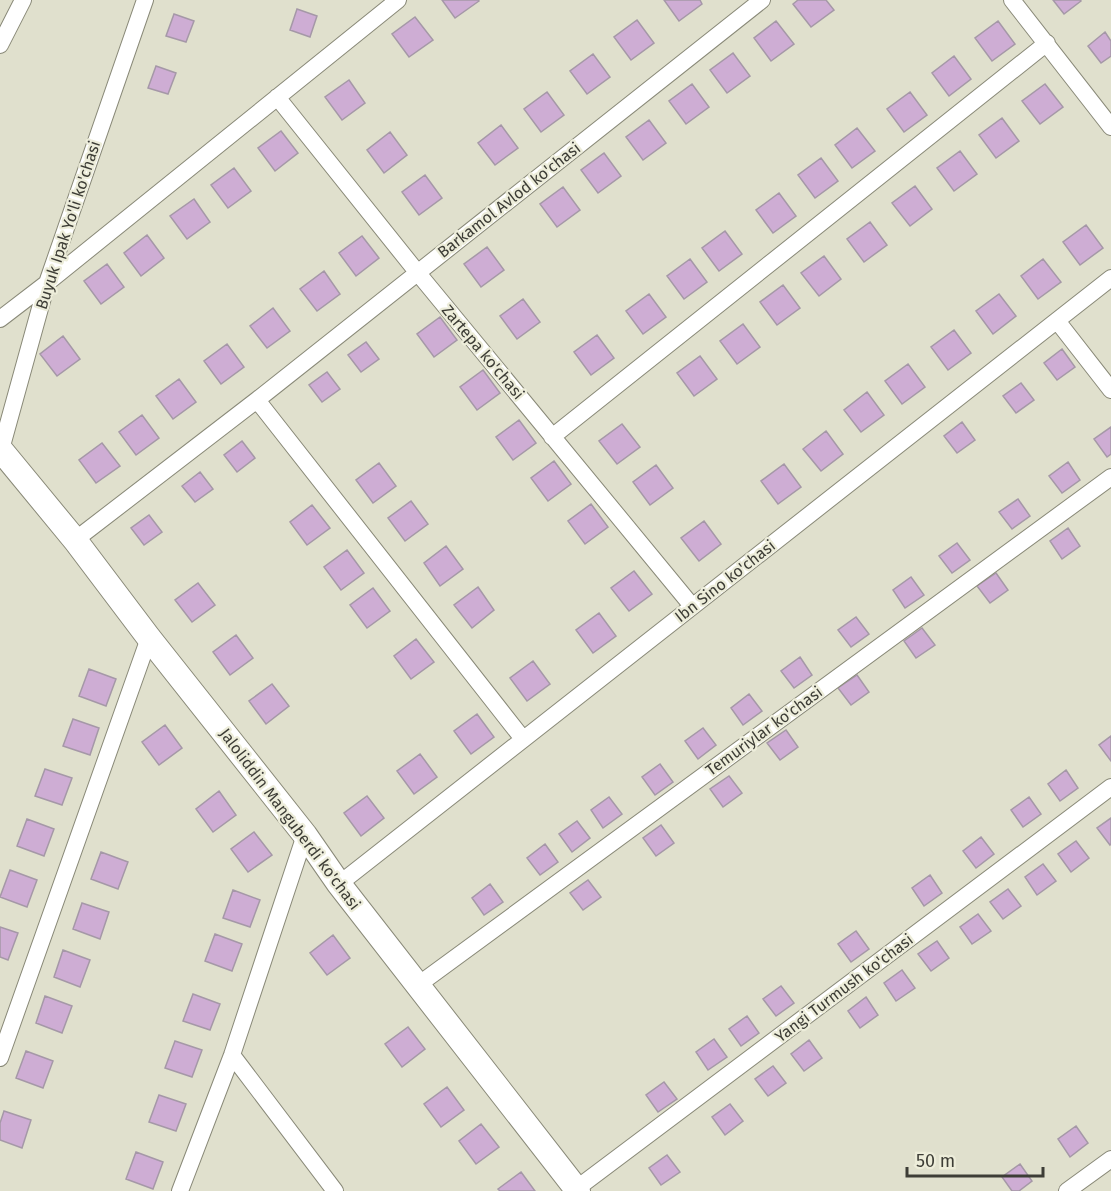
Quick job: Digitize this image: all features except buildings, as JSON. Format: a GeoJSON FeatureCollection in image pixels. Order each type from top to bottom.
{"type":"FeatureCollection","features":[{"type":"Feature","properties":{"kind":"street"},"geometry":{"type":"LineString","coordinates":[[0,45],[23,0]]}},
{"type":"Feature","properties":{"kind":"street","name":"Buyuk Ipak Yo'li ko'chasi"},"geometry":{"type":"LineString","coordinates":[[0,451],[47,283],[145,0]]}},
{"type":"Feature","properties":{"kind":"street","name":"Barkamol Avlod ko'chasi"},"geometry":{"type":"LineString","coordinates":[[75,540],[257,400],[762,0]]}},
{"type":"Feature","properties":{"kind":"street"},"geometry":{"type":"LineString","coordinates":[[1012,0],[1111,127]]}},
{"type":"Feature","properties":{"kind":"street"},"geometry":{"type":"LineString","coordinates":[[0,319],[393,2]]}},
{"type":"Feature","properties":{"kind":"street"},"geometry":{"type":"LineString","coordinates":[[552,437],[1047,44]]}},
{"type":"Feature","properties":{"kind":"street","name":"Zartepa ko'chasi"},"geometry":{"type":"LineString","coordinates":[[277,97],[417,272],[692,606]]}},
{"type":"Feature","properties":{"kind":"street","name":"Ibn Sino ko'chasi"},"geometry":{"type":"LineString","coordinates":[[339,884],[1058,322],[1111,278]]}},
{"type":"Feature","properties":{"kind":"street"},"geometry":{"type":"LineString","coordinates":[[1058,322],[1111,390]]}},
{"type":"Feature","properties":{"kind":"street"},"geometry":{"type":"LineString","coordinates":[[257,400],[523,739]]}},
{"type":"Feature","properties":{"kind":"street","name":"Jaloliddin Manguberdi ko'chasi"},"geometry":{"type":"LineString","coordinates":[[0,451],[75,540],[577,1190]]}},
{"type":"Feature","properties":{"kind":"street","name":"Temuriylar ko'chasi"},"geometry":{"type":"LineString","coordinates":[[418,985],[1111,477]]}},
{"type":"Feature","properties":{"kind":"street"},"geometry":{"type":"LineString","coordinates":[[0,1058],[149,638]]}},
{"type":"Feature","properties":{"kind":"street","name":"Yangi Turmush ko'chasi"},"geometry":{"type":"LineString","coordinates":[[577,1190],[1111,788]]}},
{"type":"Feature","properties":{"kind":"street"},"geometry":{"type":"LineString","coordinates":[[180,1191],[232,1055],[305,835]]}},
{"type":"Feature","properties":{"kind":"street"},"geometry":{"type":"LineString","coordinates":[[232,1055],[335,1191]]}},
{"type":"Feature","properties":{"kind":"street"},"geometry":{"type":"LineString","coordinates":[[1067,1191],[1111,1159]]}}]}
